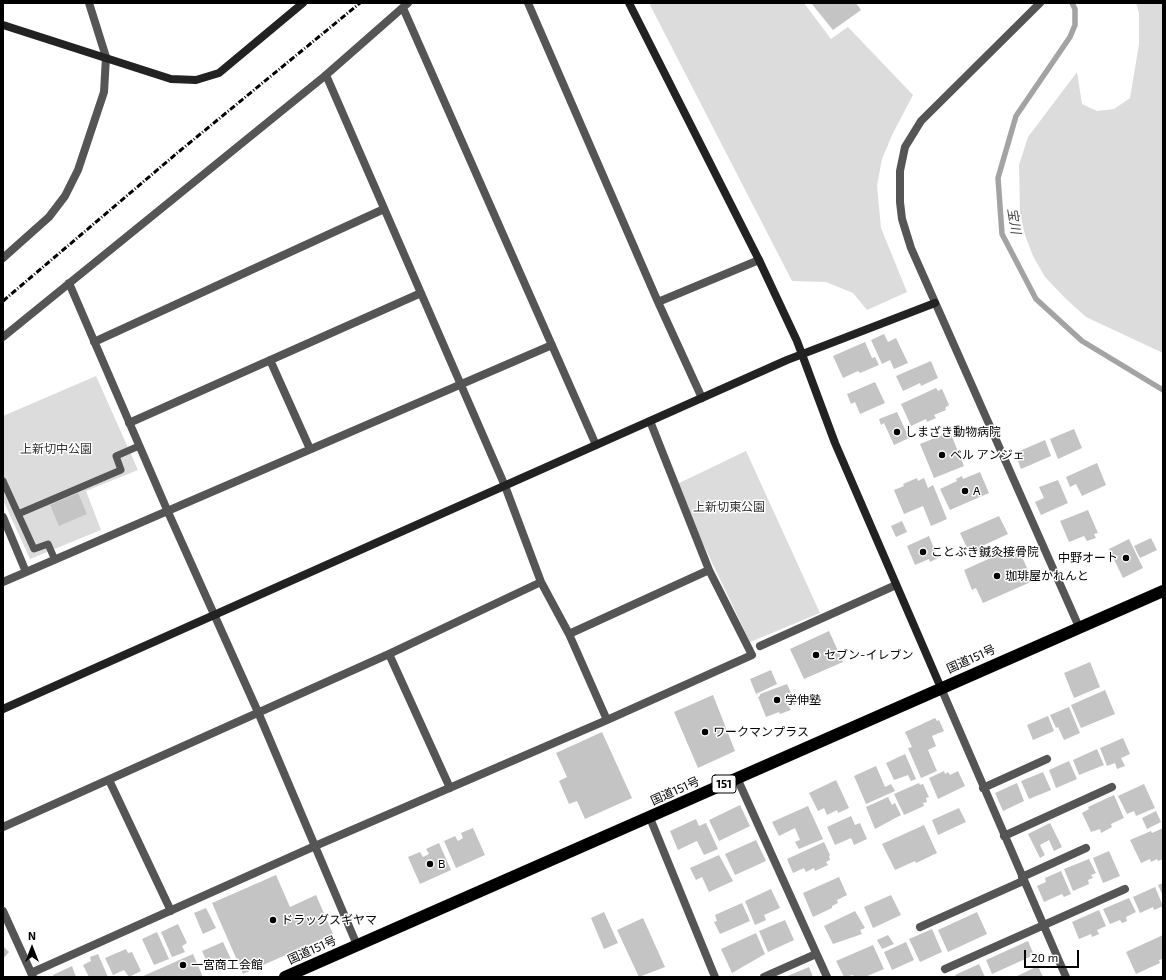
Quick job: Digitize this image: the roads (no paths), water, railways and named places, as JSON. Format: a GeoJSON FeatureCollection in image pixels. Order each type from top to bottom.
{"type":"FeatureCollection","features":[{"type":"Feature","properties":{"kind":"highway","name":"国道151号"},"geometry":{"type":"LineString","coordinates":[[285,977],[650,818],[737,778],[1163,591]]}},
{"type":"Feature","properties":{"kind":"street"},"geometry":{"type":"LineString","coordinates":[[3,258],[49,217],[64,196],[78,170],[104,92],[106,57],[89,3]]}},
{"type":"Feature","properties":{"kind":"street"},"geometry":{"type":"LineString","coordinates":[[3,25],[172,79],[196,80],[207,78],[219,73],[303,3]]}},
{"type":"Feature","properties":{"kind":"street"},"geometry":{"type":"LineString","coordinates":[[528,3],[658,302],[702,398]]}},
{"type":"Feature","properties":{"kind":"street"},"geometry":{"type":"LineString","coordinates":[[629,3],[759,260],[802,354],[835,443],[1066,977]]}},
{"type":"Feature","properties":{"kind":"street"},"geometry":{"type":"LineString","coordinates":[[1040,3],[921,121],[905,147],[900,171],[900,202],[902,219],[911,248],[1079,627]]}},
{"type":"Feature","properties":{"kind":"street"},"geometry":{"type":"LineString","coordinates":[[3,337],[326,75],[406,5],[596,445]]}},
{"type":"Feature","properties":{"kind":"street"},"geometry":{"type":"LineString","coordinates":[[326,75],[505,486],[541,582],[569,634],[607,720]]}},
{"type":"Feature","properties":{"kind":"street"},"geometry":{"type":"LineString","coordinates":[[94,342],[384,209]]}},
{"type":"Feature","properties":{"kind":"street"},"geometry":{"type":"LineString","coordinates":[[658,302],[759,260]]}},
{"type":"Feature","properties":{"kind":"street"},"geometry":{"type":"LineString","coordinates":[[69,283],[168,512],[258,712],[357,945]]}},
{"type":"Feature","properties":{"kind":"street"},"geometry":{"type":"LineString","coordinates":[[129,423],[421,293]]}},
{"type":"Feature","properties":{"kind":"street"},"geometry":{"type":"LineString","coordinates":[[3,709],[802,354],[935,303]]}},
{"type":"Feature","properties":{"kind":"street"},"geometry":{"type":"LineString","coordinates":[[3,582],[552,345]]}},
{"type":"Feature","properties":{"kind":"street"},"geometry":{"type":"LineString","coordinates":[[270,360],[310,449]]}},
{"type":"Feature","properties":{"kind":"street"},"geometry":{"type":"LineString","coordinates":[[3,911],[32,975],[315,846],[607,720],[752,655],[709,570],[650,421]]}},
{"type":"Feature","properties":{"kind":"street"},"geometry":{"type":"LineString","coordinates":[[3,517],[26,572]]}},
{"type":"Feature","properties":{"kind":"street"},"geometry":{"type":"LineString","coordinates":[[569,634],[709,570]]}},
{"type":"Feature","properties":{"kind":"street"},"geometry":{"type":"LineString","coordinates":[[3,827],[389,654],[541,582]]}},
{"type":"Feature","properties":{"kind":"street"},"geometry":{"type":"LineString","coordinates":[[760,646],[896,585]]}},
{"type":"Feature","properties":{"kind":"street"},"geometry":{"type":"LineString","coordinates":[[389,654],[450,788]]}},
{"type":"Feature","properties":{"kind":"street"},"geometry":{"type":"LineString","coordinates":[[983,788],[1047,759]]}},
{"type":"Feature","properties":{"kind":"street"},"geometry":{"type":"LineString","coordinates":[[737,778],[827,977]]}},
{"type":"Feature","properties":{"kind":"street"},"geometry":{"type":"LineString","coordinates":[[109,780],[171,911]]}},
{"type":"Feature","properties":{"kind":"street"},"geometry":{"type":"LineString","coordinates":[[1004,836],[1112,787]]}},
{"type":"Feature","properties":{"kind":"street"},"geometry":{"type":"LineString","coordinates":[[650,818],[715,977]]}},
{"type":"Feature","properties":{"kind":"street"},"geometry":{"type":"LineString","coordinates":[[920,928],[1086,848]]}},
{"type":"Feature","properties":{"kind":"street"},"geometry":{"type":"LineString","coordinates":[[945,970],[1125,889]]}},
{"type":"Feature","properties":{"kind":"street"},"geometry":{"type":"LineString","coordinates":[[764,977],[816,954]]}},
{"type":"Feature","properties":{"kind":"lane"},"geometry":{"type":"LineString","coordinates":[[18,514],[121,470],[116,456],[139,446]]}},
{"type":"Feature","properties":{"kind":"lane"},"geometry":{"type":"LineString","coordinates":[[3,481],[34,549],[48,544],[55,560]]}},
{"type":"Feature","properties":{"kind":"waterway","name":"宝川"},"geometry":{"type":"LineString","coordinates":[[1072,3],[1075,9],[1075,25],[1070,37],[1016,116],[998,178],[1002,234],[1036,299],[1082,341],[1163,390]]}},
{"type":"Feature","properties":{"kind":"railway"},"geometry":{"type":"LineString","coordinates":[[3,301],[176,154],[360,3]]}},
{"type":"Feature","properties":{"kind":"place","name":"しまざき動物病院"},"geometry":{"type":"Point","coordinates":[897,432]}},
{"type":"Feature","properties":{"kind":"place","name":"ベル アンジェ"},"geometry":{"type":"Point","coordinates":[942,455]}},
{"type":"Feature","properties":{"kind":"place","name":"A"},"geometry":{"type":"Point","coordinates":[965,491]}},
{"type":"Feature","properties":{"kind":"place","name":"ことぶき鍼灸接骨院"},"geometry":{"type":"Point","coordinates":[923,552]}},
{"type":"Feature","properties":{"kind":"place","name":"中野オート"},"geometry":{"type":"Point","coordinates":[1126,558]}},
{"type":"Feature","properties":{"kind":"place","name":"珈琲屋かれんと"},"geometry":{"type":"Point","coordinates":[997,576]}},
{"type":"Feature","properties":{"kind":"place","name":"セブン-イレブン"},"geometry":{"type":"Point","coordinates":[816,655]}},
{"type":"Feature","properties":{"kind":"place","name":"学伸塾"},"geometry":{"type":"Point","coordinates":[777,700]}},
{"type":"Feature","properties":{"kind":"place","name":"ワークマンプラス"},"geometry":{"type":"Point","coordinates":[705,732]}},
{"type":"Feature","properties":{"kind":"place","name":"B"},"geometry":{"type":"Point","coordinates":[430,864]}},
{"type":"Feature","properties":{"kind":"place","name":"ドラッグスギヤマ"},"geometry":{"type":"Point","coordinates":[273,920]}},
{"type":"Feature","properties":{"kind":"place","name":"一宮商工会館"},"geometry":{"type":"Point","coordinates":[183,965]}},
{"type":"Feature","properties":{"kind":"park label","name":"上新切中公園"},"geometry":{"type":"Point","coordinates":[56,449]}},
{"type":"Feature","properties":{"kind":"park label","name":"上新切東公園"},"geometry":{"type":"Point","coordinates":[729,507]}}]}
